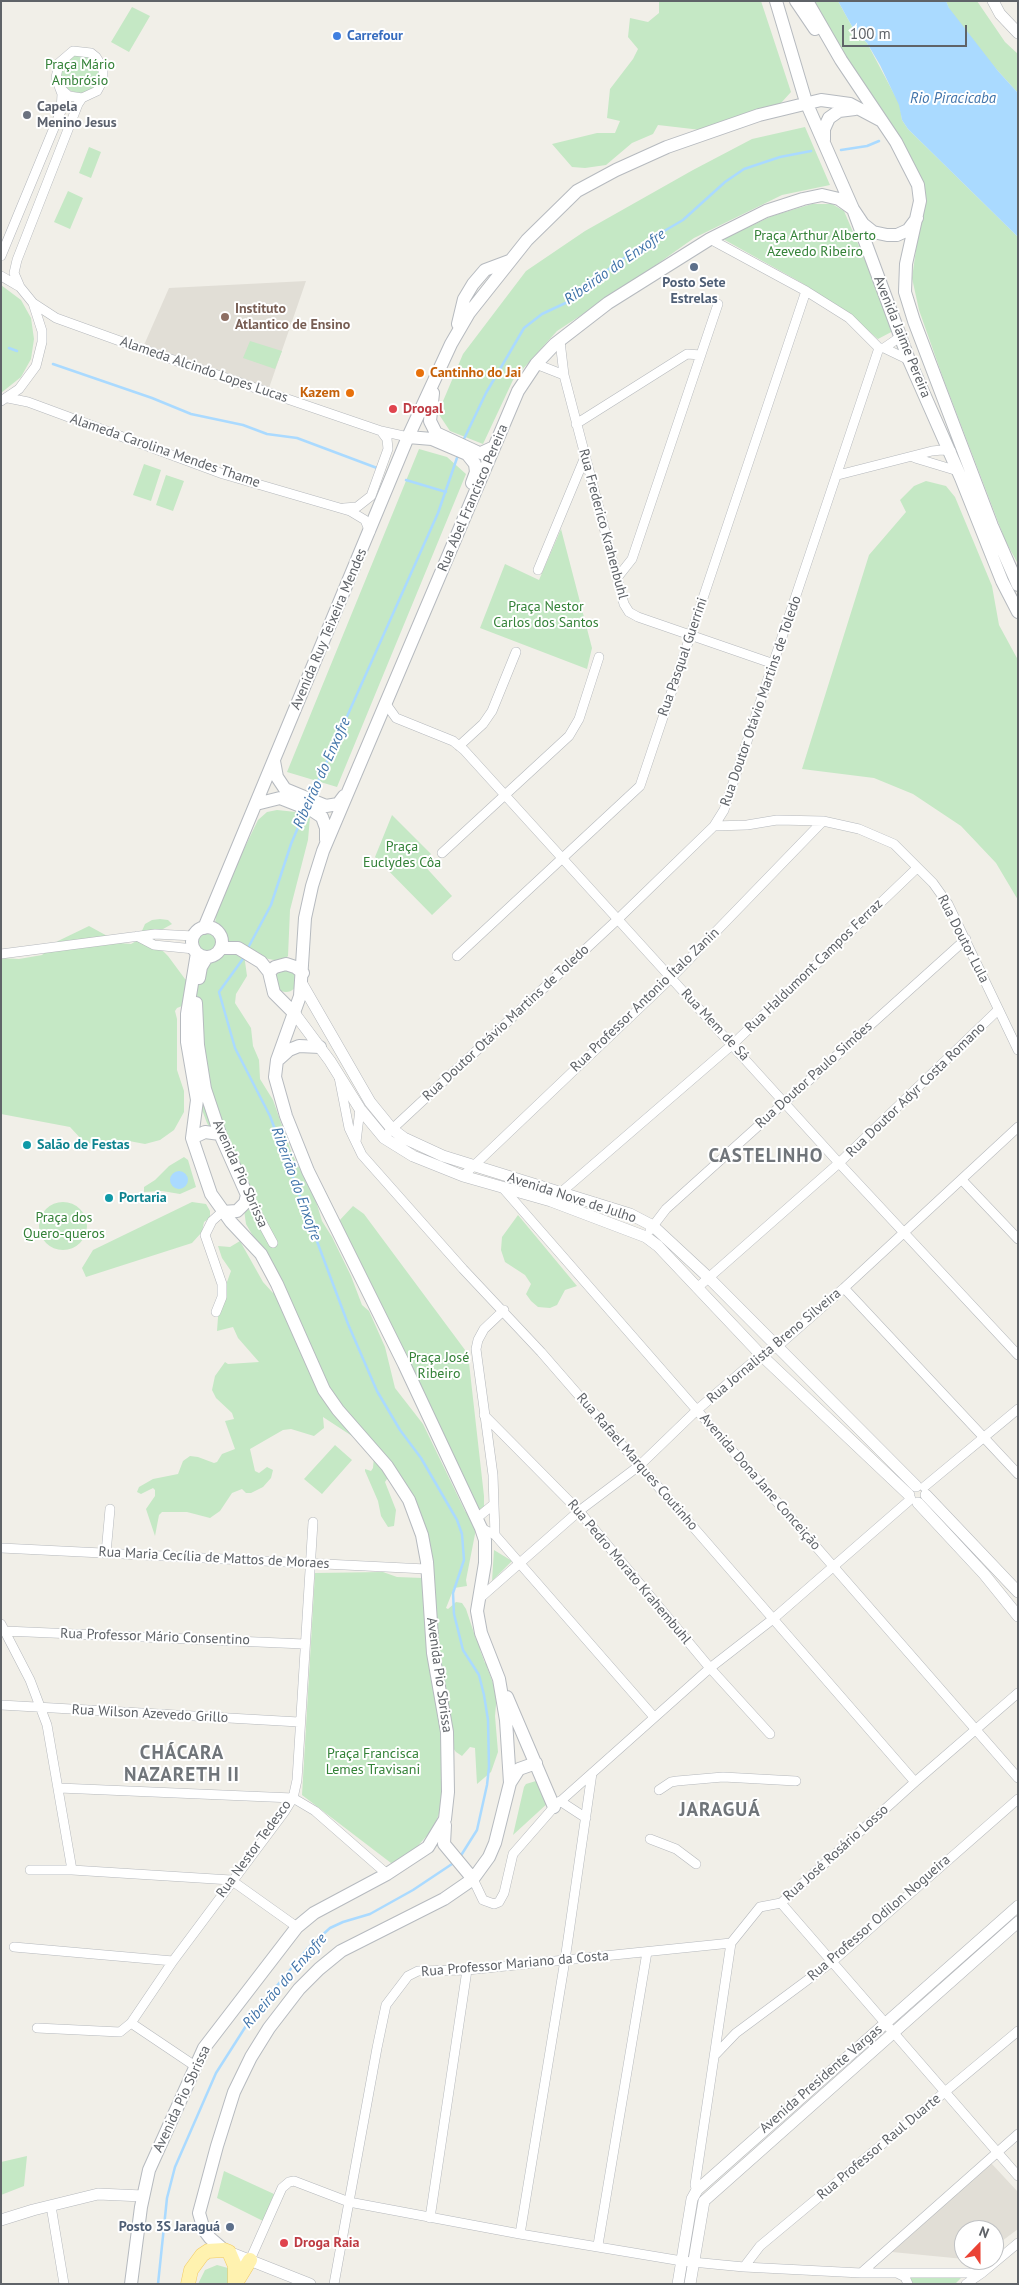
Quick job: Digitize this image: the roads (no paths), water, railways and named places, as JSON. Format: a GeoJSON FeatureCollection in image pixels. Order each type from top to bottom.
{"type":"FeatureCollection","features":[{"type":"Feature","properties":{"kind":"main road","name":"Avenida Jaime Pereira"},"geometry":{"type":"LineString","coordinates":[[776,1],[806,102],[853,210],[909,360],[949,450],[963,467],[1018,585]]}},
{"type":"Feature","properties":{"kind":"main road"},"geometry":{"type":"LineString","coordinates":[[796,1],[823,40],[841,60]]}},
{"type":"Feature","properties":{"kind":"main road","name":"Avenida Jaime Pereira"},"geometry":{"type":"LineString","coordinates":[[807,1],[841,60],[910,166],[918,185],[920,201],[906,264],[905,292],[1002,581],[1018,612]]}},
{"type":"Feature","properties":{"kind":"main road","name":"Avenida Ruy Teixeira Mendes"},"geometry":{"type":"LineString","coordinates":[[199,932],[256,804],[408,437],[435,379],[458,331],[483,294],[527,240],[577,191],[608,174],[667,147],[759,115],[806,102],[836,100],[863,110],[882,121]]}},
{"type":"Feature","properties":{"kind":"main road"},"geometry":{"type":"LineString","coordinates":[[824,143],[824,130],[829,118],[839,110],[851,108],[863,110]]}},
{"type":"Feature","properties":{"kind":"main road","name":"Rua Abel Francisco Pereira"},"geometry":{"type":"LineString","coordinates":[[277,1060],[295,1014],[302,984],[302,951],[306,918],[312,886],[326,842],[518,391],[536,364],[560,341],[608,303],[710,239],[766,211],[822,195],[839,199],[853,210]]}},
{"type":"Feature","properties":{"kind":"main road"},"geometry":{"type":"LineString","coordinates":[[853,210],[863,224],[873,232],[887,236],[898,235],[908,230],[917,218]]}},
{"type":"Feature","properties":{"kind":"main road"},"geometry":{"type":"LineString","coordinates":[[435,379],[430,421],[439,439]]}},
{"type":"Feature","properties":{"kind":"main road"},"geometry":{"type":"LineString","coordinates":[[408,437],[439,439],[468,452],[481,453],[494,447]]}},
{"type":"Feature","properties":{"kind":"main road"},"geometry":{"type":"LineString","coordinates":[[468,452],[475,464],[476,472],[468,494],[468,508]]}},
{"type":"Feature","properties":{"kind":"main road"},"geometry":{"type":"LineString","coordinates":[[274,761],[282,793]]}},
{"type":"Feature","properties":{"kind":"main road"},"geometry":{"type":"LineString","coordinates":[[256,804],[282,793],[324,811],[338,804],[348,792]]}},
{"type":"Feature","properties":{"kind":"main road"},"geometry":{"type":"LineString","coordinates":[[324,811],[326,842]]}},
{"type":"Feature","properties":{"kind":"main road"},"geometry":{"type":"LineString","coordinates":[[211,928],[219,933],[222,938],[221,948],[216,955],[199,953],[199,932],[211,928]]}},
{"type":"Feature","properties":{"kind":"main road"},"geometry":{"type":"LineString","coordinates":[[221,948],[238,948],[254,956],[269,972],[274,993],[295,1014]]}},
{"type":"Feature","properties":{"kind":"main road","name":"Avenida Pio Sbrissa"},"geometry":{"type":"LineString","coordinates":[[199,953],[201,967],[196,1015],[198,1044],[205,1088],[220,1134],[247,1195]]}},
{"type":"Feature","properties":{"kind":"main road","name":"Avenida Pio Sbrissa"},"geometry":{"type":"LineString","coordinates":[[131,2284],[143,2196],[149,2170],[195,2066],[215,2032],[297,1926],[314,1914],[387,1874],[428,1847],[445,1820],[448,1792],[447,1732],[433,1654],[422,1535],[409,1500],[387,1466],[338,1410],[324,1390],[277,1284],[261,1254],[222,1212],[211,1194],[192,1138],[197,1100],[188,1042],[187,1014],[199,953]]}},
{"type":"Feature","properties":{"kind":"main road"},"geometry":{"type":"LineString","coordinates":[[269,972],[275,967],[286,964],[295,967],[302,984],[291,1002],[280,1001]]}},
{"type":"Feature","properties":{"kind":"main road"},"geometry":{"type":"LineString","coordinates":[[320,1046],[299,1046],[289,1050],[277,1060],[275,1077],[279,1095],[308,1171],[404,1364],[479,1523],[485,1540],[485,1563],[477,1611],[481,1634],[536,1763],[557,1804]]}},
{"type":"Feature","properties":{"kind":"main road"},"geometry":{"type":"LineString","coordinates":[[192,1138],[205,1132],[220,1134]]}},
{"type":"Feature","properties":{"kind":"main road"},"geometry":{"type":"LineString","coordinates":[[222,1212],[237,1210],[245,1203],[247,1195]]}},
{"type":"Feature","properties":{"kind":"main road"},"geometry":{"type":"LineString","coordinates":[[235,2284],[236,2271],[226,2251],[210,2238],[204,2230],[199,2213],[234,2092],[251,2057],[269,2028],[299,1990],[340,1951],[444,1900],[473,1879],[484,1864],[500,1829],[510,1783],[506,1720],[499,1679]]}},
{"type":"Feature","properties":{"kind":"main road"},"geometry":{"type":"LineString","coordinates":[[510,1783],[519,1769],[536,1763]]}},
{"type":"Feature","properties":{"kind":"main road"},"geometry":{"type":"LineString","coordinates":[[445,1820],[443,1837],[449,1852]]}},
{"type":"Feature","properties":{"kind":"main road"},"geometry":{"type":"LineString","coordinates":[[428,1847],[441,1847],[449,1852],[473,1879]]}},
{"type":"Feature","properties":{"kind":"main road"},"geometry":{"type":"LineString","coordinates":[[460,1863],[484,1864]]}},
{"type":"Feature","properties":{"kind":"main road"},"geometry":{"type":"LineString","coordinates":[[188,2284],[191,2270],[202,2255],[208,2251],[226,2251]]}},
{"type":"Feature","properties":{"kind":"main road"},"geometry":{"type":"LineString","coordinates":[[235,2284],[250,2260]]}},
{"type":"Feature","properties":{"kind":"street"},"geometry":{"type":"LineString","coordinates":[[993,1],[1000,14],[1018,33]]}},
{"type":"Feature","properties":{"kind":"street"},"geometry":{"type":"LineString","coordinates":[[1,256],[61,111],[62,94],[56,75],[59,63],[67,54],[79,50],[91,53],[103,68],[103,80],[97,91],[82,98],[78,104],[17,260],[14,273],[20,288]]}},
{"type":"Feature","properties":{"kind":"street"},"geometry":{"type":"LineString","coordinates":[[60,87],[69,96],[82,98]]}},
{"type":"Feature","properties":{"kind":"street"},"geometry":{"type":"LineString","coordinates":[[710,239],[806,291],[849,318],[881,348],[909,360]]}},
{"type":"Feature","properties":{"kind":"street"},"geometry":{"type":"LineString","coordinates":[[1,276],[20,288],[33,303],[42,331],[40,355],[30,377],[5,399]]}},
{"type":"Feature","properties":{"kind":"street","name":"Rua Pasqual Guerrini"},"geometry":{"type":"LineString","coordinates":[[457,956],[640,786],[806,291]]}},
{"type":"Feature","properties":{"kind":"street","name":"Alameda Alcindo Lopes Lucas"},"geometry":{"type":"LineString","coordinates":[[33,303],[56,318],[381,432],[408,437]]}},
{"type":"Feature","properties":{"kind":"street"},"geometry":{"type":"LineString","coordinates":[[617,578],[632,559],[718,304]]}},
{"type":"Feature","properties":{"kind":"street"},"geometry":{"type":"LineString","coordinates":[[881,348],[900,337]]}},
{"type":"Feature","properties":{"kind":"street","name":"Rua Frederico Krahenbuhl"},"geometry":{"type":"LineString","coordinates":[[560,341],[564,375],[624,604],[630,612],[638,617],[774,664]]}},
{"type":"Feature","properties":{"kind":"street","name":"Rua Doutor Otávio Martins de Toledo"},"geometry":{"type":"LineString","coordinates":[[388,1133],[617,920],[714,826],[724,810],[881,348]]}},
{"type":"Feature","properties":{"kind":"street"},"geometry":{"type":"LineString","coordinates":[[576,424],[687,354],[701,355]]}},
{"type":"Feature","properties":{"kind":"street"},"geometry":{"type":"LineString","coordinates":[[536,364],[564,375]]}},
{"type":"Feature","properties":{"kind":"street","name":"Alameda Carolina Mendes Thame"},"geometry":{"type":"LineString","coordinates":[[5,399],[28,402],[204,468],[337,507],[361,516],[367,522],[370,532]]}},
{"type":"Feature","properties":{"kind":"street"},"geometry":{"type":"LineString","coordinates":[[337,507],[357,507],[371,496],[388,449],[387,439],[381,432]]}},
{"type":"Feature","properties":{"kind":"street"},"geometry":{"type":"LineString","coordinates":[[838,475],[932,452],[949,450]]}},
{"type":"Feature","properties":{"kind":"street"},"geometry":{"type":"LineString","coordinates":[[538,570],[585,457]]}},
{"type":"Feature","properties":{"kind":"street"},"geometry":{"type":"LineString","coordinates":[[913,458],[963,467]]}},
{"type":"Feature","properties":{"kind":"street"},"geometry":{"type":"LineString","coordinates":[[459,746],[483,724],[492,711],[516,652]]}},
{"type":"Feature","properties":{"kind":"street"},"geometry":{"type":"LineString","coordinates":[[442,853],[569,736],[579,719],[599,657]]}},
{"type":"Feature","properties":{"kind":"street"},"geometry":{"type":"LineString","coordinates":[[378,722],[396,718],[386,704]]}},
{"type":"Feature","properties":{"kind":"street","name":"Rua Mem de Sá"},"geometry":{"type":"LineString","coordinates":[[396,718],[453,741],[459,746],[733,1044],[839,1163],[1018,1355]]}},
{"type":"Feature","properties":{"kind":"street","name":"Rua Doutor Lula"},"geometry":{"type":"LineString","coordinates":[[714,826],[747,825],[777,820],[823,821],[859,828],[894,844],[933,883],[948,904],[1018,1050]]}},
{"type":"Feature","properties":{"kind":"street","name":"Rua Professor Antonio Ítalo Zanin"},"geometry":{"type":"LineString","coordinates":[[462,1176],[671,978],[823,821]]}},
{"type":"Feature","properties":{"kind":"street","name":"Rua Haldumont Campos Ferraz"},"geometry":{"type":"LineString","coordinates":[[556,1197],[733,1044],[916,868]]}},
{"type":"Feature","properties":{"kind":"street"},"geometry":{"type":"LineString","coordinates":[[1,954],[137,936],[199,932]]}},
{"type":"Feature","properties":{"kind":"street"},"geometry":{"type":"LineString","coordinates":[[137,936],[154,946],[199,953]]}},
{"type":"Feature","properties":{"kind":"street","name":"Rua Doutor Paulo Simões"},"geometry":{"type":"LineString","coordinates":[[646,1237],[666,1209],[966,939]]}},
{"type":"Feature","properties":{"kind":"street","name":"Avenida Nove de Julho"},"geometry":{"type":"LineString","coordinates":[[302,984],[388,1133],[471,1167],[556,1197],[646,1237],[658,1246],[761,1355],[917,1494],[1018,1592]]}},
{"type":"Feature","properties":{"kind":"street","name":"Rua Doutor Adyr Costa Romano"},"geometry":{"type":"LineString","coordinates":[[697,1288],[839,1163],[998,1010]]}},
{"type":"Feature","properties":{"kind":"street","name":"Avenida Nove de Julho"},"geometry":{"type":"LineString","coordinates":[[295,1014],[339,1073],[360,1109],[413,1156],[462,1176],[630,1214],[653,1226],[778,1346],[917,1494],[1018,1616]]}},
{"type":"Feature","properties":{"kind":"street","name":"Rua Rafael Marques Coutinho"},"geometry":{"type":"LineString","coordinates":[[339,1073],[345,1116],[356,1144],[370,1165],[463,1269],[504,1310],[915,1782]]}},
{"type":"Feature","properties":{"kind":"street"},"geometry":{"type":"LineString","coordinates":[[356,1144],[356,1126],[360,1109]]}},
{"type":"Feature","properties":{"kind":"street","name":"Rua Jornalista Breno Silveira"},"geometry":{"type":"LineString","coordinates":[[480,1598],[580,1511],[640,1465],[697,1410],[761,1355],[778,1346],[844,1288],[1018,1127]]}},
{"type":"Feature","properties":{"kind":"street"},"geometry":{"type":"LineString","coordinates":[[962,1180],[1018,1240]]}},
{"type":"Feature","properties":{"kind":"street","name":"Avenida Dona Jane Conceição"},"geometry":{"type":"LineString","coordinates":[[502,1186],[1018,1778]]}},
{"type":"Feature","properties":{"kind":"street","name":"Avenida Pio Sbrissa"},"geometry":{"type":"LineString","coordinates":[[247,1195],[273,1243]]}},
{"type":"Feature","properties":{"kind":"street"},"geometry":{"type":"LineString","coordinates":[[216,1312],[222,1297],[222,1284],[205,1235],[212,1221],[222,1212]]}},
{"type":"Feature","properties":{"kind":"street"},"geometry":{"type":"LineString","coordinates":[[844,1288],[1018,1474]]}},
{"type":"Feature","properties":{"kind":"street"},"geometry":{"type":"LineString","coordinates":[[495,1536],[493,1475],[476,1349],[484,1329],[504,1310]]}},
{"type":"Feature","properties":{"kind":"street"},"geometry":{"type":"LineString","coordinates":[[473,1879],[483,1900],[494,1904],[499,1902],[504,1893],[513,1854],[557,1804],[710,1668],[773,1619],[1018,1409]]}},
{"type":"Feature","properties":{"kind":"street","name":"Rua Pedro Morato Krahembuhl"},"geometry":{"type":"LineString","coordinates":[[484,1415],[580,1511],[710,1668],[770,1734]]}},
{"type":"Feature","properties":{"kind":"street"},"geometry":{"type":"LineString","coordinates":[[494,1504],[479,1523],[495,1536],[654,1717]]}},
{"type":"Feature","properties":{"kind":"street"},"geometry":{"type":"LineString","coordinates":[[106,1553],[110,1509]]}},
{"type":"Feature","properties":{"kind":"street","name":"Rua Nestor Tedesco"},"geometry":{"type":"LineString","coordinates":[[131,2023],[173,1960],[293,1798],[297,1780],[299,1722],[313,1522]]}},
{"type":"Feature","properties":{"kind":"street","name":"Rua Maria Cecília de Mattos de Moraes"},"geometry":{"type":"LineString","coordinates":[[1,1548],[426,1569]]}},
{"type":"Feature","properties":{"kind":"street"},"geometry":{"type":"LineString","coordinates":[[3,1627],[30,1680],[47,1725],[72,1870]]}},
{"type":"Feature","properties":{"kind":"street","name":"Rua Professor Mário Consentino"},"geometry":{"type":"LineString","coordinates":[[3,1627],[304,1644]]}},
{"type":"Feature","properties":{"kind":"street","name":"Rua José Rosário Losso"},"geometry":{"type":"LineString","coordinates":[[731,1943],[760,1907],[781,1903],[915,1782],[1018,1693]]}},
{"type":"Feature","properties":{"kind":"street","name":"Rua Wilson Azevedo Grillo"},"geometry":{"type":"LineString","coordinates":[[1,1706],[299,1722]]}},
{"type":"Feature","properties":{"kind":"street"},"geometry":{"type":"LineString","coordinates":[[520,2234],[565,1960],[592,1773]]}},
{"type":"Feature","properties":{"kind":"street"},"geometry":{"type":"LineString","coordinates":[[660,1790],[671,1782],[723,1777],[796,1781]]}},
{"type":"Feature","properties":{"kind":"street"},"geometry":{"type":"LineString","coordinates":[[59,1788],[293,1798],[315,1811],[387,1874]]}},
{"type":"Feature","properties":{"kind":"street","name":"Rua Professor Odilon Nogueira"},"geometry":{"type":"LineString","coordinates":[[714,2055],[736,2034],[833,1961],[1018,1799]]}},
{"type":"Feature","properties":{"kind":"street"},"geometry":{"type":"LineString","coordinates":[[557,1804],[586,1818]]}},
{"type":"Feature","properties":{"kind":"street"},"geometry":{"type":"LineString","coordinates":[[650,1839],[676,1850],[696,1864]]}},
{"type":"Feature","properties":{"kind":"street"},"geometry":{"type":"LineString","coordinates":[[30,1870],[72,1870],[231,1880],[297,1926]]}},
{"type":"Feature","properties":{"kind":"street"},"geometry":{"type":"LineString","coordinates":[[781,1903],[1018,2176]]}},
{"type":"Feature","properties":{"kind":"street","name":"Avenida Presidente Vargas"},"geometry":{"type":"LineString","coordinates":[[678,2284],[688,2261],[704,2201],[1018,1906]]}},
{"type":"Feature","properties":{"kind":"street","name":"Avenida Presidente Vargas"},"geometry":{"type":"LineString","coordinates":[[690,2284],[688,2261],[692,2199],[697,2190],[888,2028],[1018,1922]]}},
{"type":"Feature","properties":{"kind":"street"},"geometry":{"type":"LineString","coordinates":[[697,2190],[695,2185],[731,1943]]}},
{"type":"Feature","properties":{"kind":"street","name":"Rua Professor Mariano da Costa"},"geometry":{"type":"LineString","coordinates":[[334,2284],[376,2048],[386,2005],[408,1976],[418,1971],[467,1970],[731,1943]]}},
{"type":"Feature","properties":{"kind":"street"},"geometry":{"type":"LineString","coordinates":[[14,1947],[173,1960]]}},
{"type":"Feature","properties":{"kind":"street"},"geometry":{"type":"LineString","coordinates":[[598,2245],[647,1952]]}},
{"type":"Feature","properties":{"kind":"street"},"geometry":{"type":"LineString","coordinates":[[430,2218],[467,1970]]}},
{"type":"Feature","properties":{"kind":"street"},"geometry":{"type":"LineString","coordinates":[[37,2028],[120,2032],[131,2023],[195,2066]]}},
{"type":"Feature","properties":{"kind":"street"},"geometry":{"type":"LineString","coordinates":[[719,2026],[736,2034]]}},
{"type":"Feature","properties":{"kind":"street","name":"Rua Professor Raul Duarte"},"geometry":{"type":"LineString","coordinates":[[744,2268],[760,2246],[1018,2031]]}},
{"type":"Feature","properties":{"kind":"street"},"geometry":{"type":"LineString","coordinates":[[861,2273],[1018,2134]]}},
{"type":"Feature","properties":{"kind":"street"},"geometry":{"type":"LineString","coordinates":[[250,2260],[282,2188],[289,2182],[300,2182],[349,2202],[520,2234],[598,2245],[688,2261],[744,2268],[861,2273],[982,2273]]}},
{"type":"Feature","properties":{"kind":"street"},"geometry":{"type":"LineString","coordinates":[[1,2220],[98,2194],[143,2196]]}},
{"type":"Feature","properties":{"kind":"street"},"geometry":{"type":"LineString","coordinates":[[51,2206],[64,2284]]}},
{"type":"Feature","properties":{"kind":"street"},"geometry":{"type":"LineString","coordinates":[[966,2284],[1018,2243]]}},
{"type":"Feature","properties":{"kind":"street"},"geometry":{"type":"LineString","coordinates":[[226,2251],[310,2284]]}},
{"type":"Feature","properties":{"kind":"street"},"geometry":{"type":"LineString","coordinates":[[894,2272],[905,2278],[908,2284]]}},
{"type":"Feature","properties":{"kind":"water","name":"Rio Piracicaba"},"geometry":{"type":"Polygon","coordinates":[[[838,1],[946,1],[949,8],[998,71],[1018,93],[1018,237],[908,129],[902,120],[899,105],[880,65],[867,43],[854,30],[838,1]]]}},
{"type":"Feature","properties":{"kind":"water"},"geometry":{"type":"Polygon","coordinates":[[[179,1171],[187,1176],[188,1180],[183,1188],[179,1189],[171,1184],[170,1180],[175,1172],[179,1171]]]}},
{"type":"Feature","properties":{"kind":"waterway"},"geometry":{"type":"LineString","coordinates":[[841,150],[867,146],[879,141]]}},
{"type":"Feature","properties":{"kind":"waterway","name":"Ribeirão do Enxofre"},"geometry":{"type":"LineString","coordinates":[[463,441],[486,393],[524,328],[542,314],[574,299],[592,281],[654,237],[683,220],[725,182],[744,169],[780,157],[811,151]]}},
{"type":"Feature","properties":{"kind":"waterway"},"geometry":{"type":"LineString","coordinates":[[9,348],[17,351]]}},
{"type":"Feature","properties":{"kind":"waterway"},"geometry":{"type":"LineString","coordinates":[[53,364],[152,398],[191,414],[243,425],[267,434],[297,438],[377,468]]}},
{"type":"Feature","properties":{"kind":"waterway","name":"Ribeirão do Enxofre"},"geometry":{"type":"LineString","coordinates":[[311,797],[438,513],[458,455]]}},
{"type":"Feature","properties":{"kind":"waterway"},"geometry":{"type":"LineString","coordinates":[[406,480],[446,492]]}},
{"type":"Feature","properties":{"kind":"waterway","name":"Ribeirão do Enxofre"},"geometry":{"type":"LineString","coordinates":[[248,948],[271,905],[291,844],[305,811]]}},
{"type":"Feature","properties":{"kind":"waterway","name":"Ribeirão do Enxofre"},"geometry":{"type":"LineString","coordinates":[[245,956],[219,992],[235,1048],[270,1116],[348,1324],[377,1391],[400,1430],[421,1458],[457,1520],[462,1534],[464,1560],[453,1593],[454,1614],[463,1650],[479,1675],[484,1695],[488,1720],[489,1767],[477,1830],[460,1857]]}},
{"type":"Feature","properties":{"kind":"waterway","name":"Ribeirão do Enxofre"},"geometry":{"type":"LineString","coordinates":[[158,2284],[167,2198],[175,2167],[216,2073],[253,2015],[308,1948],[330,1928],[370,1914],[413,1890],[455,1862]]}},
{"type":"Feature","properties":{"kind":"place","name":"Carrefour"},"geometry":{"type":"Point","coordinates":[337,36]}},
{"type":"Feature","properties":{"kind":"place","name":"Capela Menino Jesus"},"geometry":{"type":"Point","coordinates":[27,115]}},
{"type":"Feature","properties":{"kind":"place","name":"Posto Sete Estrelas"},"geometry":{"type":"Point","coordinates":[694,267]}},
{"type":"Feature","properties":{"kind":"place","name":"Instituto Atlantico de Ensino"},"geometry":{"type":"Point","coordinates":[225,317]}},
{"type":"Feature","properties":{"kind":"place","name":"Cantinho do Jai"},"geometry":{"type":"Point","coordinates":[420,373]}},
{"type":"Feature","properties":{"kind":"place","name":"Kazem"},"geometry":{"type":"Point","coordinates":[350,393]}},
{"type":"Feature","properties":{"kind":"place","name":"Drogal"},"geometry":{"type":"Point","coordinates":[393,409]}},
{"type":"Feature","properties":{"kind":"place","name":"Salão de Festas"},"geometry":{"type":"Point","coordinates":[27,1145]}},
{"type":"Feature","properties":{"kind":"place","name":"Portaria"},"geometry":{"type":"Point","coordinates":[109,1198]}},
{"type":"Feature","properties":{"kind":"place","name":"Posto 3S Jaraguá"},"geometry":{"type":"Point","coordinates":[230,2227]}},
{"type":"Feature","properties":{"kind":"place","name":"Droga Raia"},"geometry":{"type":"Point","coordinates":[284,2243]}},
{"type":"Feature","properties":{"kind":"district","name":"CASTELINHO"},"geometry":{"type":"Point","coordinates":[766,1157]}},
{"type":"Feature","properties":{"kind":"district","name":"CHÁCARA NAZARETH II"},"geometry":{"type":"Point","coordinates":[182,1765]}},
{"type":"Feature","properties":{"kind":"district","name":"JARAGUÁ"},"geometry":{"type":"Point","coordinates":[720,1811]}},
{"type":"Feature","properties":{"kind":"park label","name":"Praça Mário Ambrósio"},"geometry":{"type":"Point","coordinates":[80,74]}},
{"type":"Feature","properties":{"kind":"park label","name":"Praça Arthur Alberto Azevedo Ribeiro"},"geometry":{"type":"Point","coordinates":[815,244]}},
{"type":"Feature","properties":{"kind":"park label","name":"Praça Nestor Carlos dos Santos"},"geometry":{"type":"Point","coordinates":[546,616]}},
{"type":"Feature","properties":{"kind":"park label","name":"Praça Euclydes Côa"},"geometry":{"type":"Point","coordinates":[402,856]}},
{"type":"Feature","properties":{"kind":"park label","name":"Praça dos Quero-queros"},"geometry":{"type":"Point","coordinates":[64,1226]}},
{"type":"Feature","properties":{"kind":"park label","name":"Praça José Ribeiro"},"geometry":{"type":"Point","coordinates":[439,1366]}},
{"type":"Feature","properties":{"kind":"park label","name":"Praça Francisca Lemes Travisani"},"geometry":{"type":"Point","coordinates":[373,1762]}}]}
